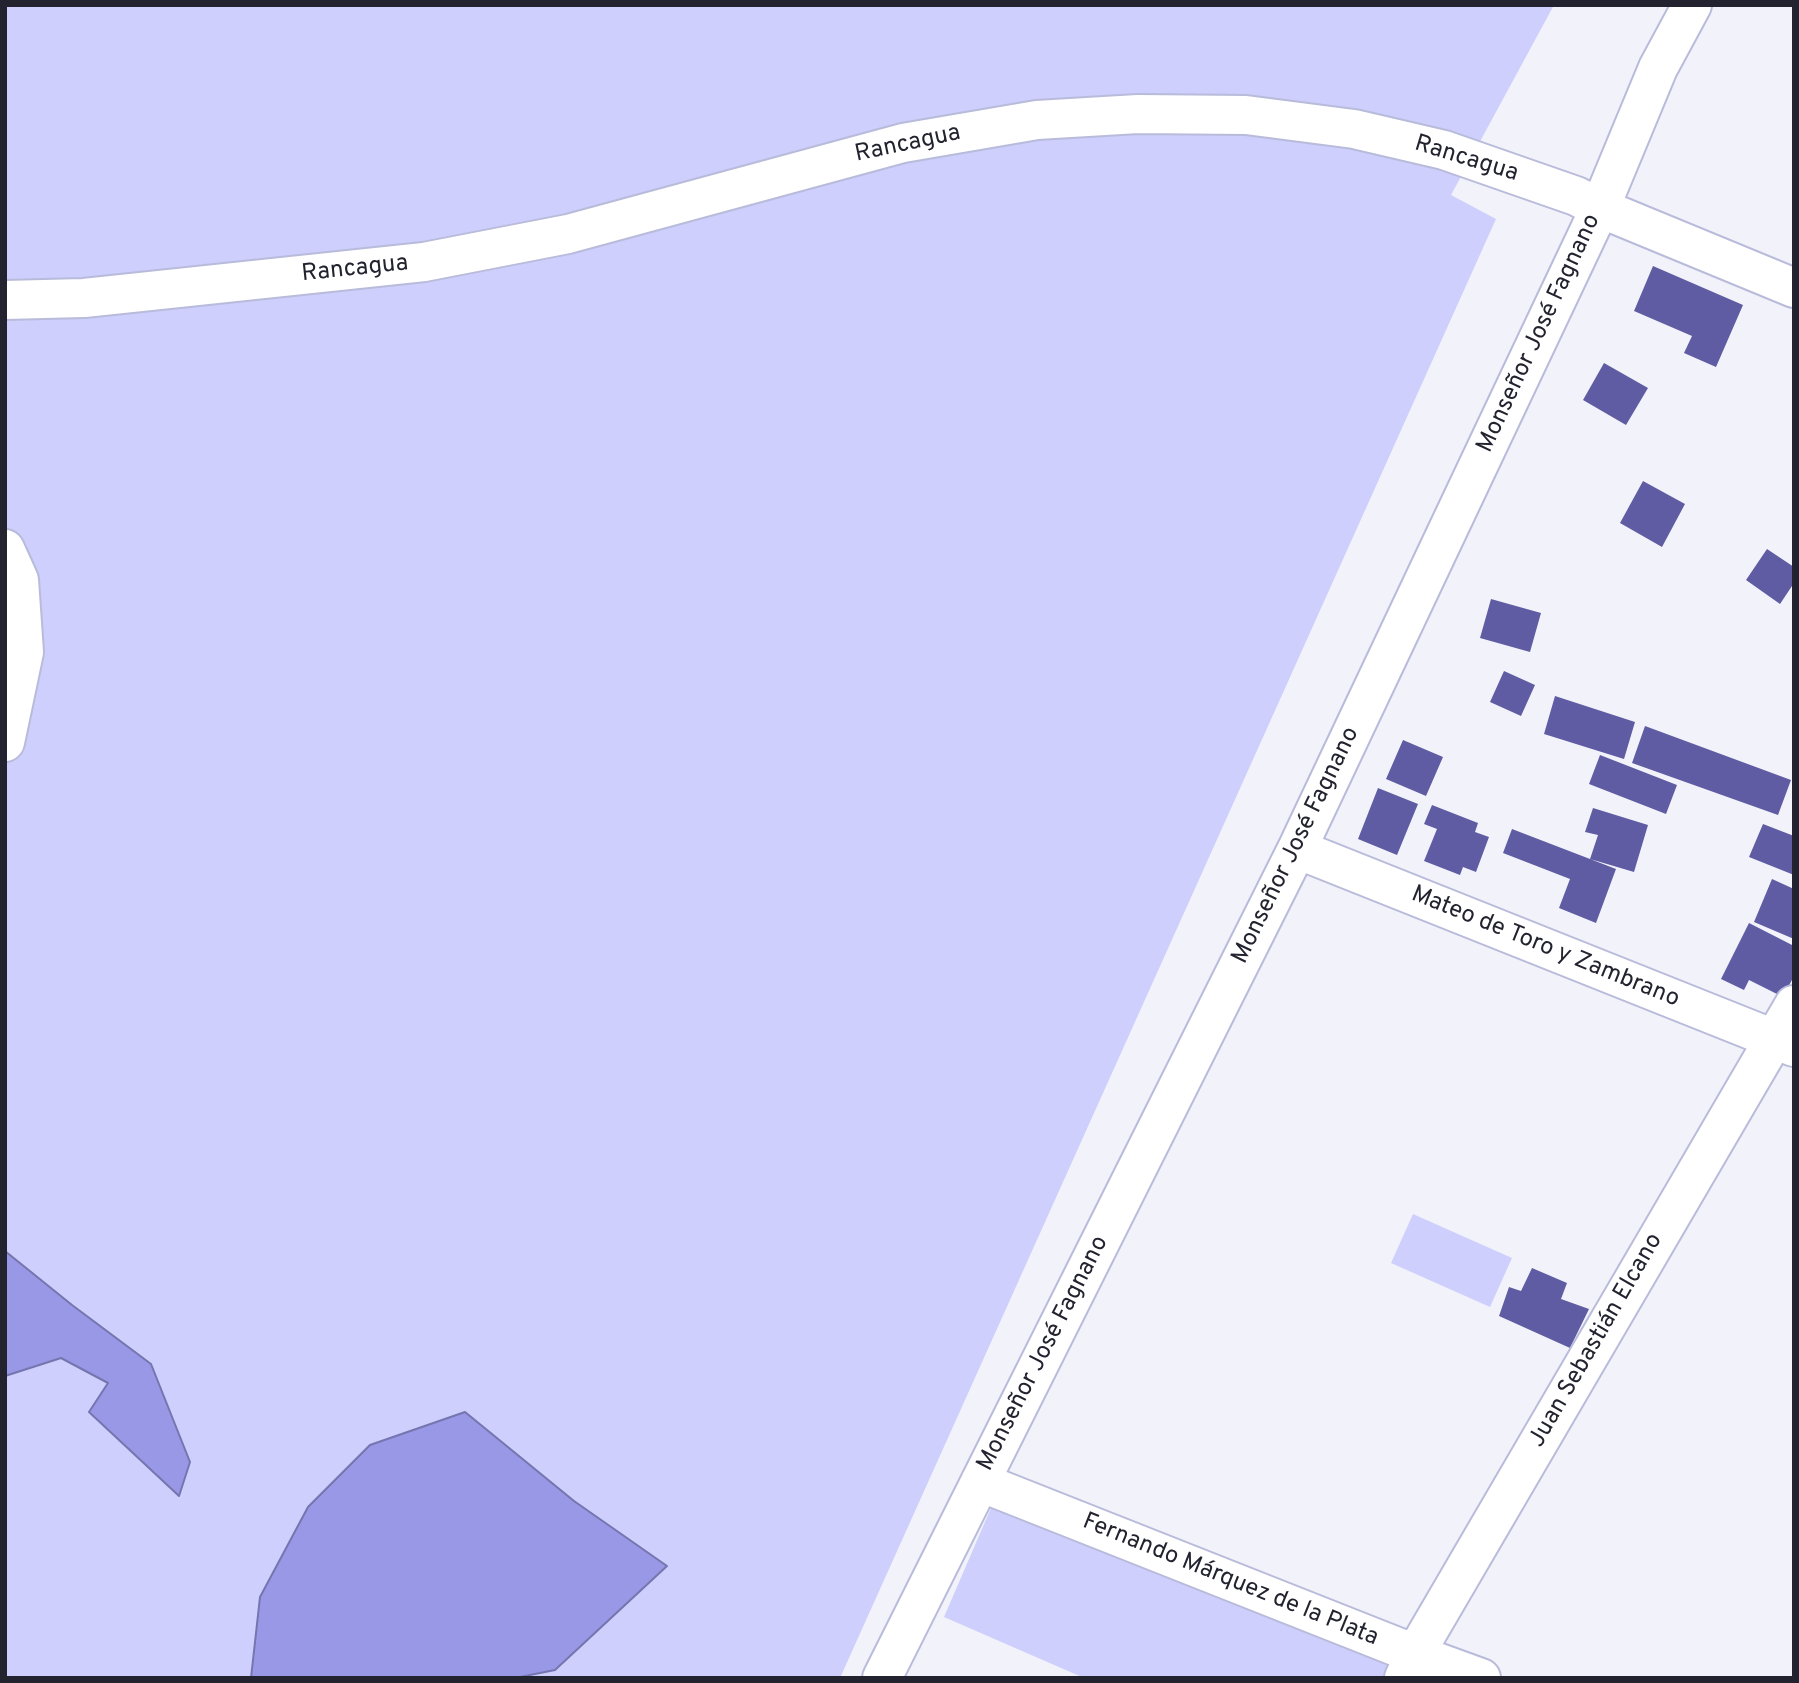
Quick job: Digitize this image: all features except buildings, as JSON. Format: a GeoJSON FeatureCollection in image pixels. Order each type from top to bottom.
{"type":"FeatureCollection","features":[{"type":"Feature","properties":{"kind":"street","name":"Monseñor José Fagnano"},"geometry":{"type":"LineString","coordinates":[[882,1678],[1297,849],[1600,208],[1658,68],[1692,5]]}},
{"type":"Feature","properties":{"kind":"street","name":"Rancagua"},"geometry":{"type":"LineString","coordinates":[[5,300],[84,298],[424,262],[568,234],[903,143],[1037,120],[1138,114],[1246,115],[1354,129],[1444,150],[1576,196],[1794,288]]}},
{"type":"Feature","properties":{"kind":"street"},"geometry":{"type":"LineString","coordinates":[[5,549],[19,580],[24,652],[5,742]]}},
{"type":"Feature","properties":{"kind":"street","name":"Mateo de Toro y Zambrano"},"geometry":{"type":"LineString","coordinates":[[1297,849],[1783,1043]]}},
{"type":"Feature","properties":{"kind":"street","name":"Juan Sebastián Elcano"},"geometry":{"type":"LineString","coordinates":[[1409,1666],[1783,1043],[1794,1005]]}},
{"type":"Feature","properties":{"kind":"street","name":"Fernando Márquez de la Plata"},"geometry":{"type":"LineString","coordinates":[[980,1482],[1409,1666],[1481,1678]]}},
{"type":"Feature","properties":{"kind":"shaded area"},"geometry":{"type":"Polygon","coordinates":[[[5,5],[1554,5],[1451,195],[1496,219],[840,1678],[515,1678],[555,1670],[666,1566],[574,1501],[260,1597],[251,1678],[5,1678],[5,1376],[61,1358],[108,1383],[89,1412],[179,1495],[72,1305],[5,1251],[5,5]]]}},
{"type":"Feature","properties":{"kind":"shaded area"},"geometry":{"type":"Polygon","coordinates":[[[1413,1214],[1512,1258],[1490,1307],[1391,1263],[1413,1214]]]}},
{"type":"Feature","properties":{"kind":"shaded area"},"geometry":{"type":"Polygon","coordinates":[[[997,1494],[1404,1670],[1400,1678],[1084,1678],[944,1617],[997,1494]]]}},
{"type":"Feature","properties":{"kind":"water"},"geometry":{"type":"Polygon","coordinates":[[[5,1251],[151,1364],[190,1462],[179,1496],[89,1412],[108,1383],[61,1358],[5,1376],[5,1251]]]}},
{"type":"Feature","properties":{"kind":"water"},"geometry":{"type":"Polygon","coordinates":[[[465,1412],[574,1501],[667,1566],[555,1670],[515,1678],[251,1678],[260,1597],[308,1507],[370,1445],[465,1412]]]}}]}
